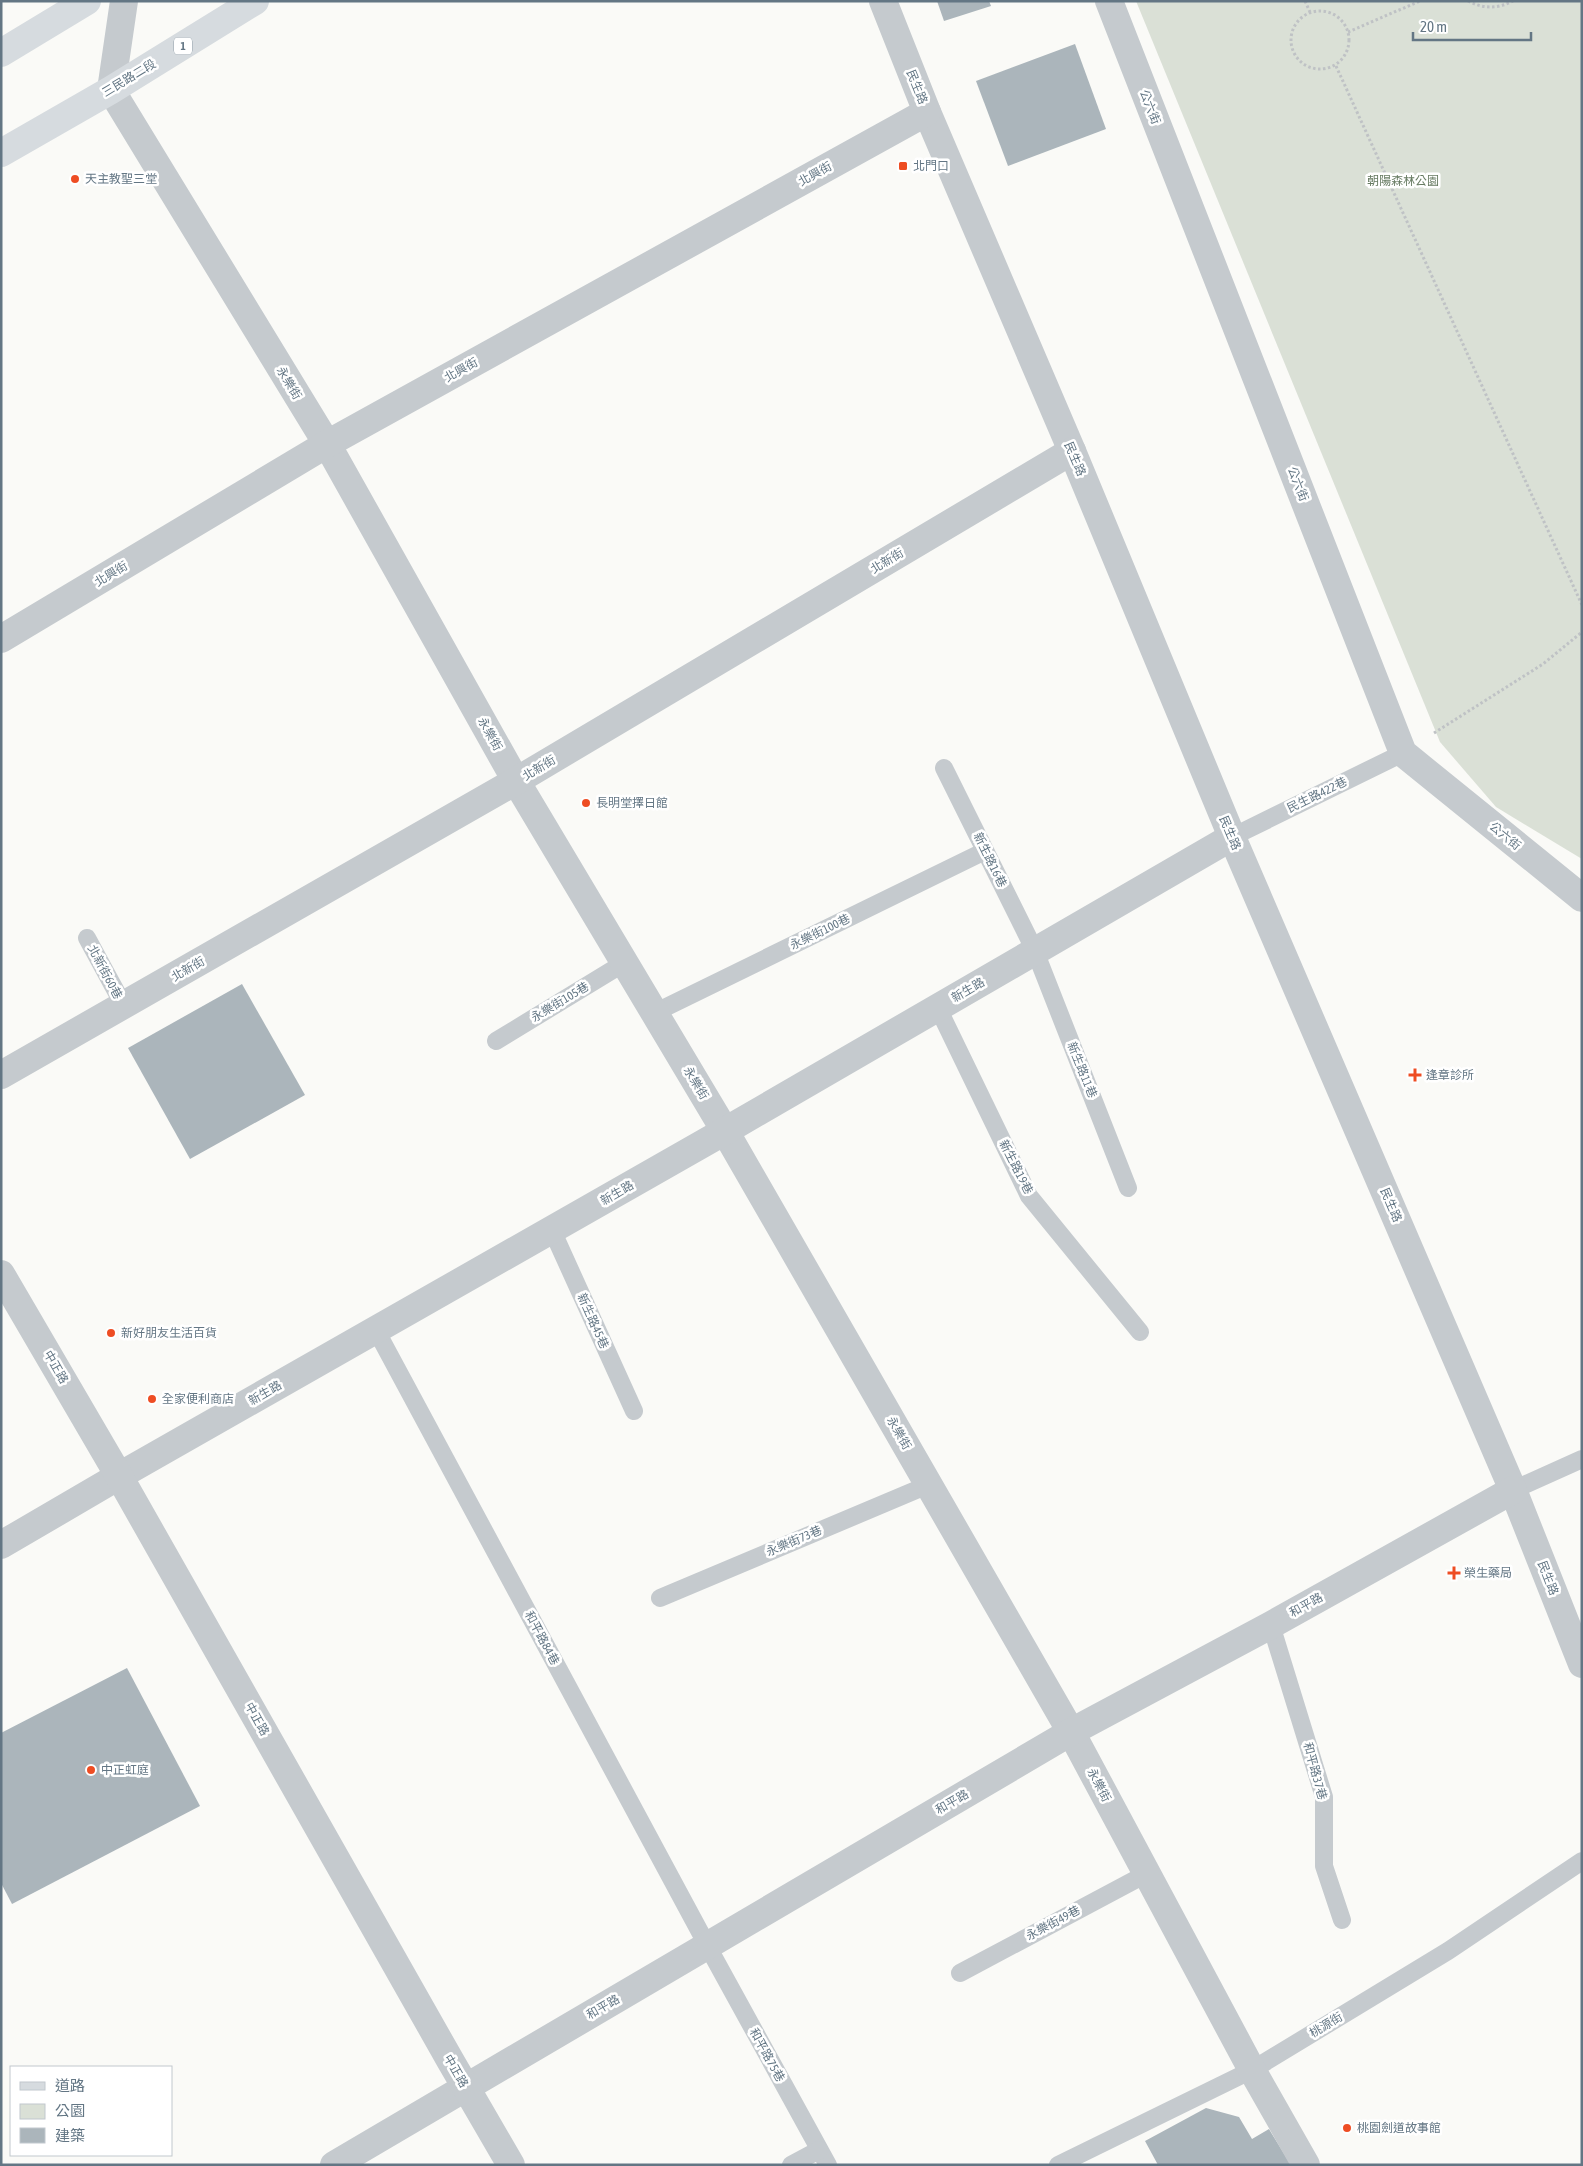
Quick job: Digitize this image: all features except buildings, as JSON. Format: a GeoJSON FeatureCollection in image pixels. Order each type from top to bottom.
{"type":"FeatureCollection","features":[{"type":"Feature","properties":{"kind":"main road"},"geometry":{"type":"LineString","coordinates":[[1,53],[87,1]]}},
{"type":"Feature","properties":{"kind":"main road","name":"三民路二段"},"geometry":{"type":"LineString","coordinates":[[1,153],[111,90],[256,1]]}},
{"type":"Feature","properties":{"kind":"street"},"geometry":{"type":"LineString","coordinates":[[111,90],[124,1]]}},
{"type":"Feature","properties":{"kind":"street","name":"民生路"},"geometry":{"type":"LineString","coordinates":[[883,1],[927,112],[1072,451],[1232,836],[1513,1490],[1582,1664]]}},
{"type":"Feature","properties":{"kind":"street","name":"公六街"},"geometry":{"type":"LineString","coordinates":[[1108,1],[1403,753],[1582,898]]}},
{"type":"Feature","properties":{"kind":"street","name":"永樂街"},"geometry":{"type":"LineString","coordinates":[[111,90],[327,444],[516,782],[725,1131],[1071,1732],[1252,2070],[1306,2165]]}},
{"type":"Feature","properties":{"kind":"street","name":"北興街"},"geometry":{"type":"LineString","coordinates":[[1,639],[327,444],[927,112]]}},
{"type":"Feature","properties":{"kind":"street","name":"北新街"},"geometry":{"type":"LineString","coordinates":[[1,1075],[516,782],[1072,451]]}},
{"type":"Feature","properties":{"kind":"street","name":"新生路"},"geometry":{"type":"LineString","coordinates":[[1,1545],[725,1131],[1232,836]]}},
{"type":"Feature","properties":{"kind":"street","name":"中正路"},"geometry":{"type":"LineString","coordinates":[[1,1274],[119,1476],[512,2165]]}},
{"type":"Feature","properties":{"kind":"street","name":"和平路"},"geometry":{"type":"LineString","coordinates":[[334,2165],[1071,1732],[1270,1625],[1513,1490]]}},
{"type":"Feature","properties":{"kind":"lane","name":"民生路422巷"},"geometry":{"type":"LineString","coordinates":[[1232,836],[1403,753]]}},
{"type":"Feature","properties":{"kind":"lane","name":"新生路16巷"},"geometry":{"type":"LineString","coordinates":[[944,768],[1035,951]]}},
{"type":"Feature","properties":{"kind":"lane","name":"永樂街100巷"},"geometry":{"type":"LineString","coordinates":[[654,1013],[985,851]]}},
{"type":"Feature","properties":{"kind":"lane","name":"北新街60巷"},"geometry":{"type":"LineString","coordinates":[[88,938],[124,1006]]}},
{"type":"Feature","properties":{"kind":"lane","name":"新生路11巷"},"geometry":{"type":"LineString","coordinates":[[1035,951],[1128,1188]]}},
{"type":"Feature","properties":{"kind":"lane","name":"永樂街105巷"},"geometry":{"type":"LineString","coordinates":[[496,1041],[624,963]]}},
{"type":"Feature","properties":{"kind":"lane","name":"新生路19巷"},"geometry":{"type":"LineString","coordinates":[[938,1008],[1029,1196],[1140,1332]]}},
{"type":"Feature","properties":{"kind":"lane","name":"新生路45巷"},"geometry":{"type":"LineString","coordinates":[[552,1230],[634,1411]]}},
{"type":"Feature","properties":{"kind":"lane","name":"和平路84巷"},"geometry":{"type":"LineString","coordinates":[[376,1330],[707,1946]]}},
{"type":"Feature","properties":{"kind":"lane","name":"和平路"},"geometry":{"type":"LineString","coordinates":[[1513,1490],[1582,1459]]}},
{"type":"Feature","properties":{"kind":"lane","name":"永樂街73巷"},"geometry":{"type":"LineString","coordinates":[[660,1598],[928,1485]]}},
{"type":"Feature","properties":{"kind":"lane","name":"和平路37巷"},"geometry":{"type":"LineString","coordinates":[[1270,1625],[1324,1797],[1324,1866],[1342,1920]]}},
{"type":"Feature","properties":{"kind":"lane","name":"桃源街"},"geometry":{"type":"LineString","coordinates":[[1058,2165],[1252,2070],[1448,1951],[1582,1861]]}},
{"type":"Feature","properties":{"kind":"lane","name":"永樂街49巷"},"geometry":{"type":"LineString","coordinates":[[960,1973],[1146,1874]]}},
{"type":"Feature","properties":{"kind":"lane","name":"和平路75巷"},"geometry":{"type":"LineString","coordinates":[[707,1946],[823,2157]]}},
{"type":"Feature","properties":{"kind":"lane"},"geometry":{"type":"LineString","coordinates":[[791,2165],[823,2157]]}},
{"type":"Feature","properties":{"kind":"path"},"geometry":{"type":"LineString","coordinates":[[1305,1],[1310,12]]}},
{"type":"Feature","properties":{"kind":"path"},"geometry":{"type":"LineString","coordinates":[[1348,32],[1420,1]]}},
{"type":"Feature","properties":{"kind":"path"},"geometry":{"type":"LineString","coordinates":[[1468,1],[1490,8],[1504,6],[1513,1]]}},
{"type":"Feature","properties":{"kind":"path"},"geometry":{"type":"LineString","coordinates":[[1310,12],[1329,12],[1344,22],[1350,41],[1343,60],[1336,66],[1315,70],[1298,60],[1292,51],[1292,32],[1302,17],[1310,12]]}},
{"type":"Feature","properties":{"kind":"path"},"geometry":{"type":"LineString","coordinates":[[1336,66],[1582,605]]}},
{"type":"Feature","properties":{"kind":"path"},"geometry":{"type":"LineString","coordinates":[[1403,753],[1543,664],[1582,632]]}},
{"type":"Feature","properties":{"kind":"green space","name":"朝陽森林公園"},"geometry":{"type":"Polygon","coordinates":[[[1136,1],[1582,1],[1582,859],[1496,807],[1440,742],[1136,1]]]}},
{"type":"Feature","properties":{"kind":"place","name":"北門口"},"geometry":{"type":"Point","coordinates":[903,166]}},
{"type":"Feature","properties":{"kind":"place","name":"天主教聖三堂"},"geometry":{"type":"Point","coordinates":[75,179]}},
{"type":"Feature","properties":{"kind":"place","name":"長明堂擇日館"},"geometry":{"type":"Point","coordinates":[586,803]}},
{"type":"Feature","properties":{"kind":"place","name":"逢章診所"},"geometry":{"type":"Point","coordinates":[1415,1075]}},
{"type":"Feature","properties":{"kind":"place","name":"新好朋友生活百貨"},"geometry":{"type":"Point","coordinates":[111,1333]}},
{"type":"Feature","properties":{"kind":"place","name":"全家便利商店"},"geometry":{"type":"Point","coordinates":[152,1399]}},
{"type":"Feature","properties":{"kind":"place","name":"榮生藥局"},"geometry":{"type":"Point","coordinates":[1454,1573]}},
{"type":"Feature","properties":{"kind":"place","name":"中正虹庭"},"geometry":{"type":"Point","coordinates":[91,1770]}},
{"type":"Feature","properties":{"kind":"place","name":"桃園劍道故事館"},"geometry":{"type":"Point","coordinates":[1347,2128]}}]}
